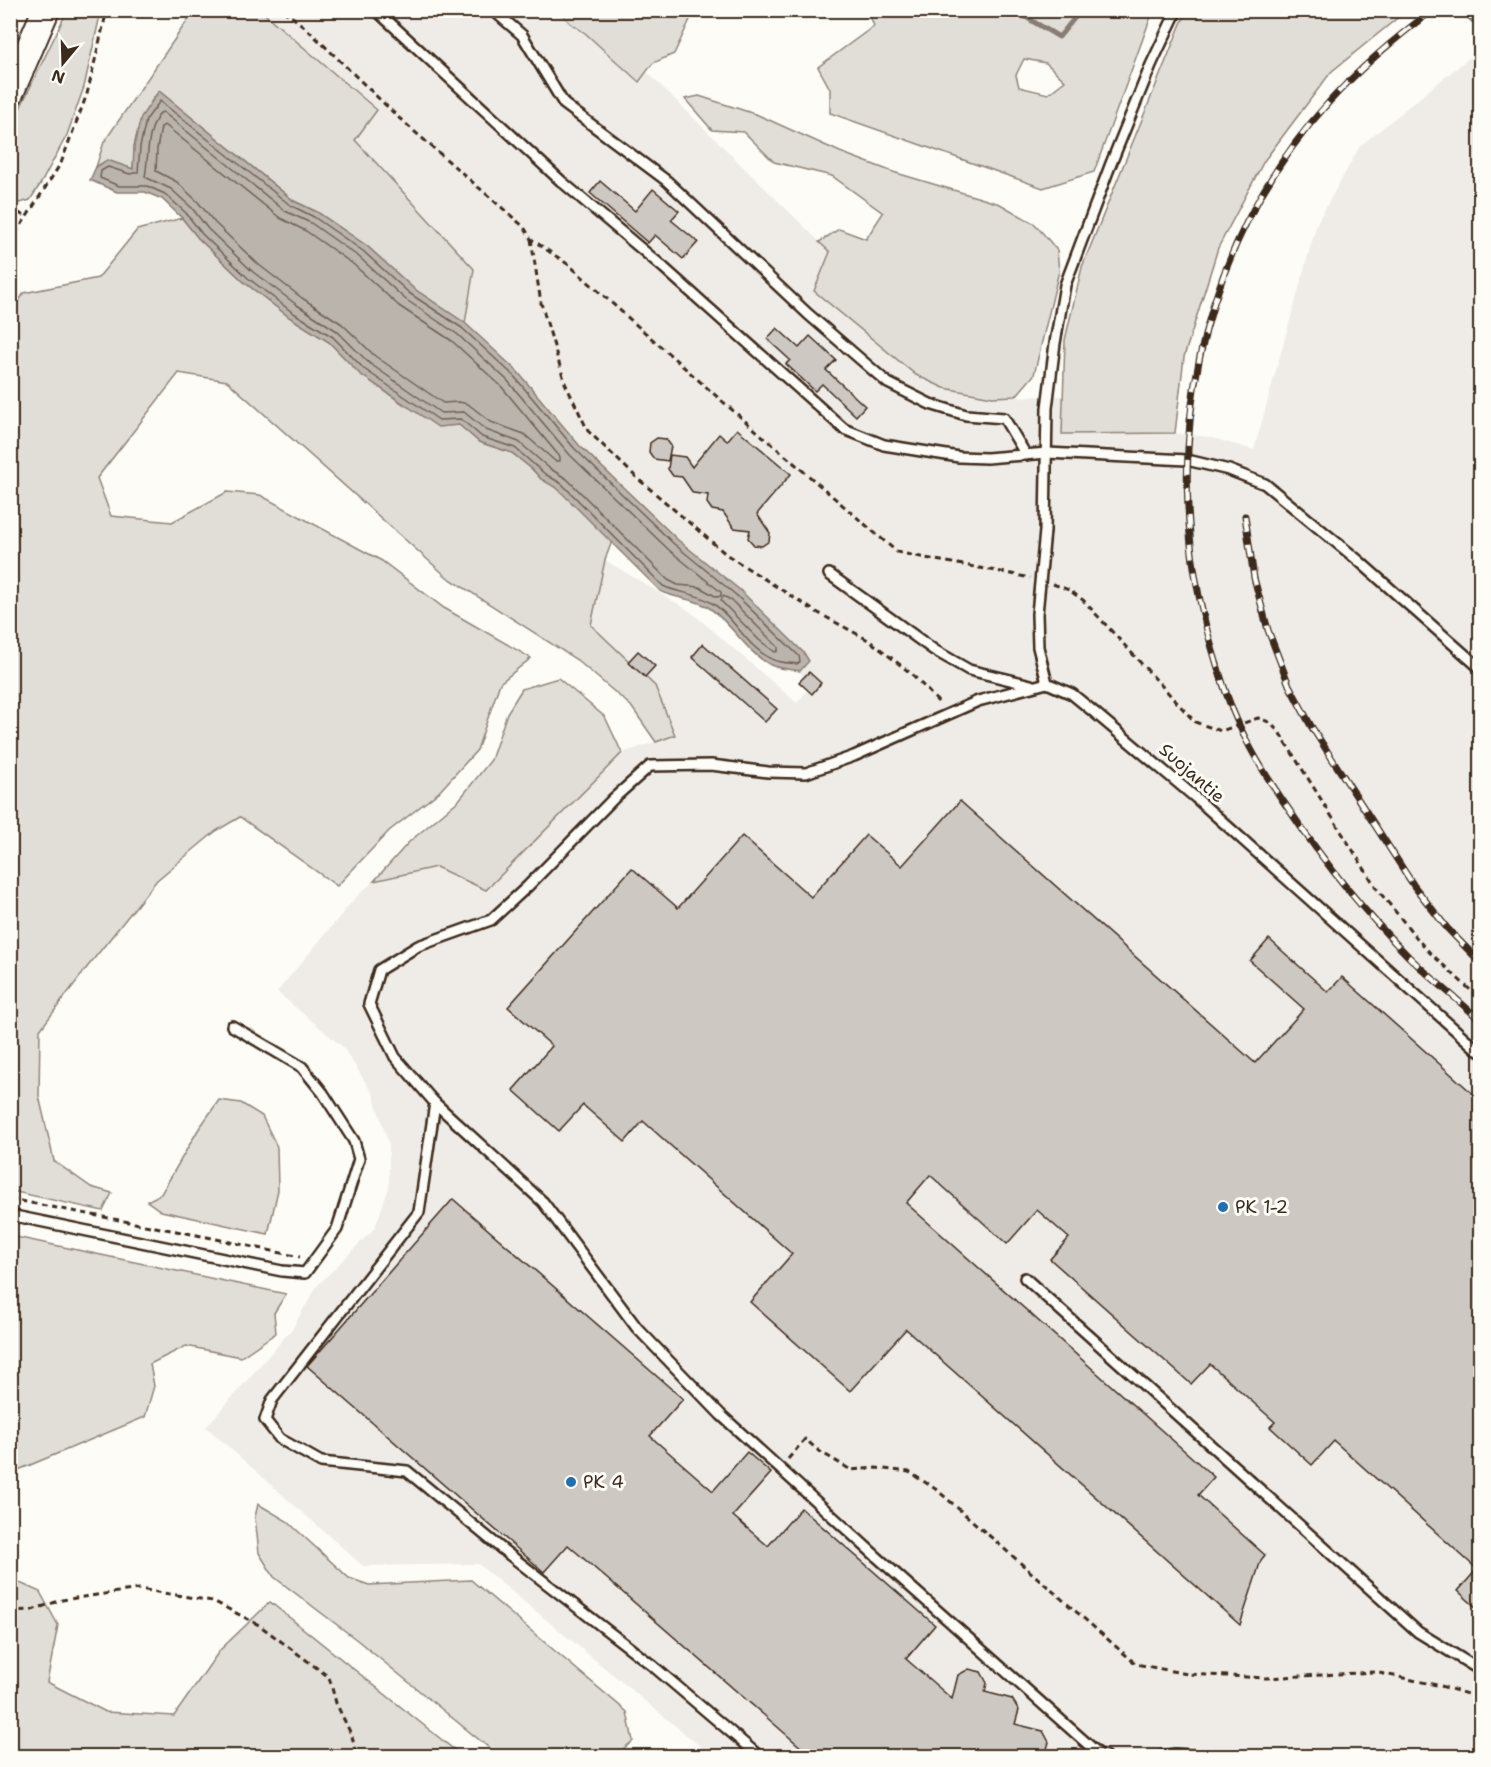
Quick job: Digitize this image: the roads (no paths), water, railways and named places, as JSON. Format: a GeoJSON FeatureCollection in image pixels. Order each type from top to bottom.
{"type":"FeatureCollection","features":[{"type":"Feature","properties":{"kind":"main road"},"geometry":{"type":"LineString","coordinates":[[10,93],[46,10]]}},
{"type":"Feature","properties":{"kind":"lane"},"geometry":{"type":"LineString","coordinates":[[376,10],[561,181],[664,268],[844,429],[884,445],[959,457],[987,458],[1047,453],[1186,460],[1229,470],[1265,484],[1359,561],[1480,668]]}},
{"type":"Feature","properties":{"kind":"lane"},"geometry":{"type":"LineString","coordinates":[[493,10],[522,35],[564,104],[667,181],[808,314],[888,383],[930,404],[966,415],[1004,418],[1026,455]]}},
{"type":"Feature","properties":{"kind":"lane"},"geometry":{"type":"LineString","coordinates":[[1105,1756],[1100,1755],[722,1415],[637,1328],[543,1202],[435,1103],[395,1058],[369,1004],[379,970],[418,946],[491,920],[528,886],[614,798],[650,766],[711,765],[768,772],[806,772],[854,756],[978,701],[1047,683],[1038,647],[1037,614],[1045,531],[1047,408],[1065,285],[1118,146],[1151,65],[1177,10]]}},
{"type":"Feature","properties":{"kind":"lane"},"geometry":{"type":"LineString","coordinates":[[829,573],[916,638],[969,670],[1035,685]]}},
{"type":"Feature","properties":{"kind":"lane","name":"Suojantie"},"geometry":{"type":"LineString","coordinates":[[1047,683],[1072,694],[1196,798],[1480,1052]]}},
{"type":"Feature","properties":{"kind":"lane"},"geometry":{"type":"LineString","coordinates":[[10,1215],[282,1271],[304,1273],[337,1229],[359,1159],[354,1141],[302,1067],[232,1026]]}},
{"type":"Feature","properties":{"kind":"lane"},"geometry":{"type":"LineString","coordinates":[[435,1103],[420,1212],[272,1401],[265,1420],[280,1439],[321,1462],[407,1470],[502,1549],[654,1666],[759,1756]]}},
{"type":"Feature","properties":{"kind":"lane"},"geometry":{"type":"LineString","coordinates":[[1025,1278],[1418,1632],[1480,1670]]}},
{"type":"Feature","properties":{"kind":"lane"},"geometry":{"type":"LineString","coordinates":[[1161,1756],[1175,1754],[1204,1756]]}},
{"type":"Feature","properties":{"kind":"water"},"geometry":{"type":"Polygon","coordinates":[[[159,91],[294,201],[317,212],[367,246],[413,288],[465,323],[517,371],[579,445],[678,540],[740,590],[804,653],[809,661],[800,671],[776,667],[760,658],[724,620],[708,607],[660,591],[558,489],[541,479],[512,453],[479,442],[459,425],[438,427],[360,374],[329,342],[289,317],[244,282],[162,199],[145,192],[117,192],[90,180],[96,167],[107,160],[133,169],[134,146],[141,117],[159,91]]]}},
{"type":"Feature","properties":{"kind":"waterway"},"geometry":{"type":"LineString","coordinates":[[1014,10],[1059,37],[1081,10]]}},
{"type":"Feature","properties":{"kind":"waterway"},"geometry":{"type":"LineString","coordinates":[[1461,10],[1480,27]]}},
{"type":"Feature","properties":{"kind":"railway"},"geometry":{"type":"LineString","coordinates":[[1433,10],[1379,53],[1330,101],[1284,159],[1247,222],[1219,289],[1199,359],[1189,431],[1188,504],[1195,577],[1212,648],[1245,739],[1305,833],[1362,906],[1409,957],[1480,1020]]}},
{"type":"Feature","properties":{"kind":"railway"},"geometry":{"type":"LineString","coordinates":[[1245,516],[1254,578],[1268,630],[1289,685],[1311,726],[1414,886],[1447,928],[1480,962]]}},
{"type":"Feature","properties":{"kind":"place","name":"PK 1-2"},"geometry":{"type":"Point","coordinates":[1223,1207]}},
{"type":"Feature","properties":{"kind":"place","name":"PK 4"},"geometry":{"type":"Point","coordinates":[571,1482]}}]}
